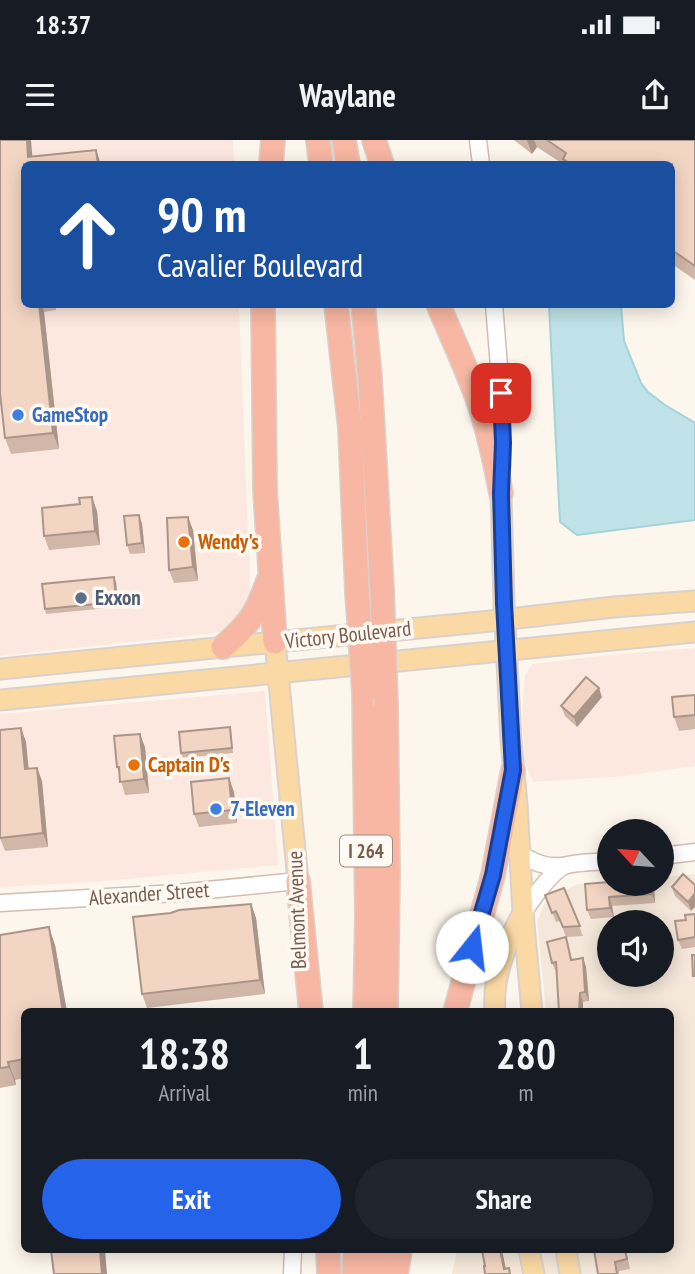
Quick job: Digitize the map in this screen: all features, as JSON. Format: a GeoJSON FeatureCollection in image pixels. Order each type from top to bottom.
{"type":"FeatureCollection","features":[{"type":"Feature","properties":{"kind":"highway"},"geometry":{"type":"LineString","coordinates":[[271,161],[273,140]]}},
{"type":"Feature","properties":{"kind":"highway"},"geometry":{"type":"LineString","coordinates":[[318,140],[321,161]]}},
{"type":"Feature","properties":{"kind":"highway"},"geometry":{"type":"LineString","coordinates":[[344,140],[348,161]]}},
{"type":"Feature","properties":{"kind":"highway"},"geometry":{"type":"LineString","coordinates":[[374,140],[381,161]]}},
{"type":"Feature","properties":{"kind":"highway"},"geometry":{"type":"LineString","coordinates":[[263,308],[265,465],[275,642]]}},
{"type":"Feature","properties":{"kind":"highway","name":"I 264"},"geometry":{"type":"LineString","coordinates":[[336,308],[350,428],[364,691],[367,916],[365,1008]]}},
{"type":"Feature","properties":{"kind":"highway","name":"I 264"},"geometry":{"type":"LineString","coordinates":[[363,308],[370,378],[386,705],[386,1008]]}},
{"type":"Feature","properties":{"kind":"highway"},"geometry":{"type":"LineString","coordinates":[[440,308],[468,372],[482,414],[501,493]]}},
{"type":"Feature","properties":{"kind":"highway"},"geometry":{"type":"LineString","coordinates":[[223,647],[255,614],[271,574]]}},
{"type":"Feature","properties":{"kind":"highway"},"geometry":{"type":"LineString","coordinates":[[456,1008],[493,875],[513,770]]}},
{"type":"Feature","properties":{"kind":"highway"},"geometry":{"type":"LineString","coordinates":[[298,881],[311,1008]]}},
{"type":"Feature","properties":{"kind":"highway"},"geometry":{"type":"LineString","coordinates":[[328,1253],[328,1274]]}},
{"type":"Feature","properties":{"kind":"highway"},"geometry":{"type":"LineString","coordinates":[[354,1274],[355,1253]]}},
{"type":"Feature","properties":{"kind":"highway"},"geometry":{"type":"LineString","coordinates":[[376,1274],[377,1253]]}},
{"type":"Feature","properties":{"kind":"highway"},"geometry":{"type":"LineString","coordinates":[[396,1274],[400,1253]]}},
{"type":"Feature","properties":{"kind":"main road"},"geometry":{"type":"LineString","coordinates":[[501,493],[513,770],[532,1008]]}},
{"type":"Feature","properties":{"kind":"main road","name":"Victory Boulevard"},"geometry":{"type":"LineString","coordinates":[[0,669],[695,601]]}},
{"type":"Feature","properties":{"kind":"main road","name":"Victory Boulevard"},"geometry":{"type":"LineString","coordinates":[[0,701],[695,632]]}},
{"type":"Feature","properties":{"kind":"main road","name":"Belmont Avenue"},"geometry":{"type":"LineString","coordinates":[[275,642],[298,881]]}},
{"type":"Feature","properties":{"kind":"main road"},"geometry":{"type":"LineString","coordinates":[[495,1008],[499,967],[509,939],[523,914]]}},
{"type":"Feature","properties":{"kind":"main road"},"geometry":{"type":"LineString","coordinates":[[530,1253],[534,1274]]}},
{"type":"Feature","properties":{"kind":"main road"},"geometry":{"type":"LineString","coordinates":[[566,1253],[570,1274]]}},
{"type":"Feature","properties":{"kind":"street"},"geometry":{"type":"LineString","coordinates":[[478,140],[481,161]]}},
{"type":"Feature","properties":{"kind":"street"},"geometry":{"type":"LineString","coordinates":[[494,308],[503,443],[501,493]]}},
{"type":"Feature","properties":{"kind":"street"},"geometry":{"type":"LineString","coordinates":[[674,855],[695,852]]}},
{"type":"Feature","properties":{"kind":"street"},"geometry":{"type":"LineString","coordinates":[[519,853],[538,864],[552,867],[597,862]]}},
{"type":"Feature","properties":{"kind":"street"},"geometry":{"type":"LineString","coordinates":[[523,914],[548,880],[564,866]]}},
{"type":"Feature","properties":{"kind":"street","name":"Alexander Street"},"geometry":{"type":"LineString","coordinates":[[0,903],[177,893],[298,881]]}},
{"type":"Feature","properties":{"kind":"street","name":"Belmont Avenue"},"geometry":{"type":"LineString","coordinates":[[298,881],[300,1008]]}},
{"type":"Feature","properties":{"kind":"street"},"geometry":{"type":"LineString","coordinates":[[292,1274],[293,1253]]}},
{"type":"Feature","properties":{"kind":"shaded area"},"geometry":{"type":"Polygon","coordinates":[[[0,140],[233,140],[234,161],[21,161],[21,308],[239,308],[251,607],[239,623],[216,633],[0,656],[0,140]]]}},
{"type":"Feature","properties":{"kind":"shaded area"},"geometry":{"type":"Polygon","coordinates":[[[695,648],[695,766],[624,776],[533,782],[525,762],[522,718],[525,675],[533,664],[695,648]]]}},
{"type":"Feature","properties":{"kind":"shaded area"},"geometry":{"type":"Polygon","coordinates":[[[265,691],[278,865],[95,882],[0,887],[0,714],[265,691]]]}},
{"type":"Feature","properties":{"kind":"shaded area"},"geometry":{"type":"Polygon","coordinates":[[[695,874],[695,1274],[452,1274],[456,1253],[674,1253],[674,1008],[546,1008],[537,922],[545,902],[578,884],[597,883],[597,896],[674,896],[674,876],[695,874]]]}},
{"type":"Feature","properties":{"kind":"water"},"geometry":{"type":"Polygon","coordinates":[[[549,308],[621,308],[624,341],[641,383],[665,405],[695,423],[695,520],[577,535],[560,522],[549,308]]]}},
{"type":"Feature","properties":{"kind":"building"},"geometry":{"type":"Polygon","coordinates":[[[0,140],[27,140],[28,157],[96,150],[98,161],[21,161],[21,308],[39,308],[53,433],[5,438],[0,393],[0,140]]]}},
{"type":"Feature","properties":{"kind":"building"},"geometry":{"type":"Polygon","coordinates":[[[547,140],[695,140],[695,266],[675,252],[675,161],[566,161],[563,159],[566,153],[547,140]]]}},
{"type":"Feature","properties":{"kind":"building"},"geometry":{"type":"Polygon","coordinates":[[[92,497],[95,531],[44,536],[42,508],[80,504],[79,498],[92,497]]]}},
{"type":"Feature","properties":{"kind":"building"},"geometry":{"type":"Polygon","coordinates":[[[139,515],[142,543],[127,545],[124,516],[139,515]]]}},
{"type":"Feature","properties":{"kind":"building","name":"Wendy's"},"geometry":{"type":"Polygon","coordinates":[[[188,517],[193,567],[169,570],[167,518],[188,517]]]}},
{"type":"Feature","properties":{"kind":"building","name":"Exxon"},"geometry":{"type":"Polygon","coordinates":[[[114,577],[116,602],[45,609],[42,584],[114,577]]]}},
{"type":"Feature","properties":{"kind":"building"},"geometry":{"type":"Polygon","coordinates":[[[586,677],[599,688],[574,717],[561,706],[586,677]]]}},
{"type":"Feature","properties":{"kind":"building"},"geometry":{"type":"Polygon","coordinates":[[[695,695],[695,715],[674,717],[672,697],[695,695]]]}},
{"type":"Feature","properties":{"kind":"building","name":"7-Eleven"},"geometry":{"type":"Polygon","coordinates":[[[230,727],[232,748],[181,753],[179,732],[230,727]]]}},
{"type":"Feature","properties":{"kind":"building"},"geometry":{"type":"Polygon","coordinates":[[[21,728],[25,769],[37,768],[43,833],[0,838],[0,730],[21,728]]]}},
{"type":"Feature","properties":{"kind":"building","name":"Captain D's"},"geometry":{"type":"Polygon","coordinates":[[[140,734],[144,779],[120,782],[114,736],[140,734]]]}},
{"type":"Feature","properties":{"kind":"building"},"geometry":{"type":"Polygon","coordinates":[[[229,778],[232,810],[194,814],[191,782],[229,778]]]}},
{"type":"Feature","properties":{"kind":"building"},"geometry":{"type":"Polygon","coordinates":[[[683,874],[695,885],[695,893],[688,902],[674,889],[674,885],[683,874]]]}},
{"type":"Feature","properties":{"kind":"building"},"geometry":{"type":"Polygon","coordinates":[[[597,883],[597,896],[623,896],[609,897],[610,908],[587,910],[585,884],[597,883]]]}},
{"type":"Feature","properties":{"kind":"building"},"geometry":{"type":"Polygon","coordinates":[[[564,888],[580,926],[563,927],[556,911],[552,913],[545,895],[564,888]]]}},
{"type":"Feature","properties":{"kind":"building"},"geometry":{"type":"Polygon","coordinates":[[[251,904],[260,980],[142,994],[133,917],[251,904]]]}},
{"type":"Feature","properties":{"kind":"building"},"geometry":{"type":"Polygon","coordinates":[[[695,914],[695,937],[678,940],[675,921],[686,920],[685,915],[695,914]]]}},
{"type":"Feature","properties":{"kind":"building"},"geometry":{"type":"Polygon","coordinates":[[[49,927],[62,1008],[21,1008],[21,1060],[8,1062],[9,1067],[0,1068],[0,935],[49,927]]]}},
{"type":"Feature","properties":{"kind":"building"},"geometry":{"type":"Polygon","coordinates":[[[566,937],[571,960],[583,958],[585,992],[580,993],[579,1008],[559,1008],[556,962],[552,963],[547,942],[566,937]]]}},
{"type":"Feature","properties":{"kind":"building"},"geometry":{"type":"Polygon","coordinates":[[[692,955],[695,955],[695,976],[693,976],[692,955]]]}},
{"type":"Feature","properties":{"kind":"building"},"geometry":{"type":"Polygon","coordinates":[[[51,1253],[100,1253],[102,1274],[54,1274],[51,1253]]]}},
{"type":"Feature","properties":{"kind":"building"},"geometry":{"type":"Polygon","coordinates":[[[483,1253],[501,1253],[504,1269],[509,1268],[510,1274],[485,1274],[483,1253]]]}},
{"type":"Feature","properties":{"kind":"building"},"geometry":{"type":"Polygon","coordinates":[[[594,1253],[626,1253],[627,1259],[615,1262],[617,1274],[598,1274],[594,1253]]]}},
{"type":"Feature","properties":{"kind":"place","name":"GameStop"},"geometry":{"type":"Point","coordinates":[18,415]}},
{"type":"Feature","properties":{"kind":"place","name":"Wendy's"},"geometry":{"type":"Point","coordinates":[184,542]}},
{"type":"Feature","properties":{"kind":"place","name":"Exxon"},"geometry":{"type":"Point","coordinates":[81,598]}},
{"type":"Feature","properties":{"kind":"place","name":"Captain D's"},"geometry":{"type":"Point","coordinates":[134,765]}},
{"type":"Feature","properties":{"kind":"place","name":"7-Eleven"},"geometry":{"type":"Point","coordinates":[216,809]}},
{"type":"Feature","properties":{"kind":"route"},"geometry":{"type":"LineString","coordinates":[[472,947],[493,875],[513,770],[504,603],[501,393]]}}]}
